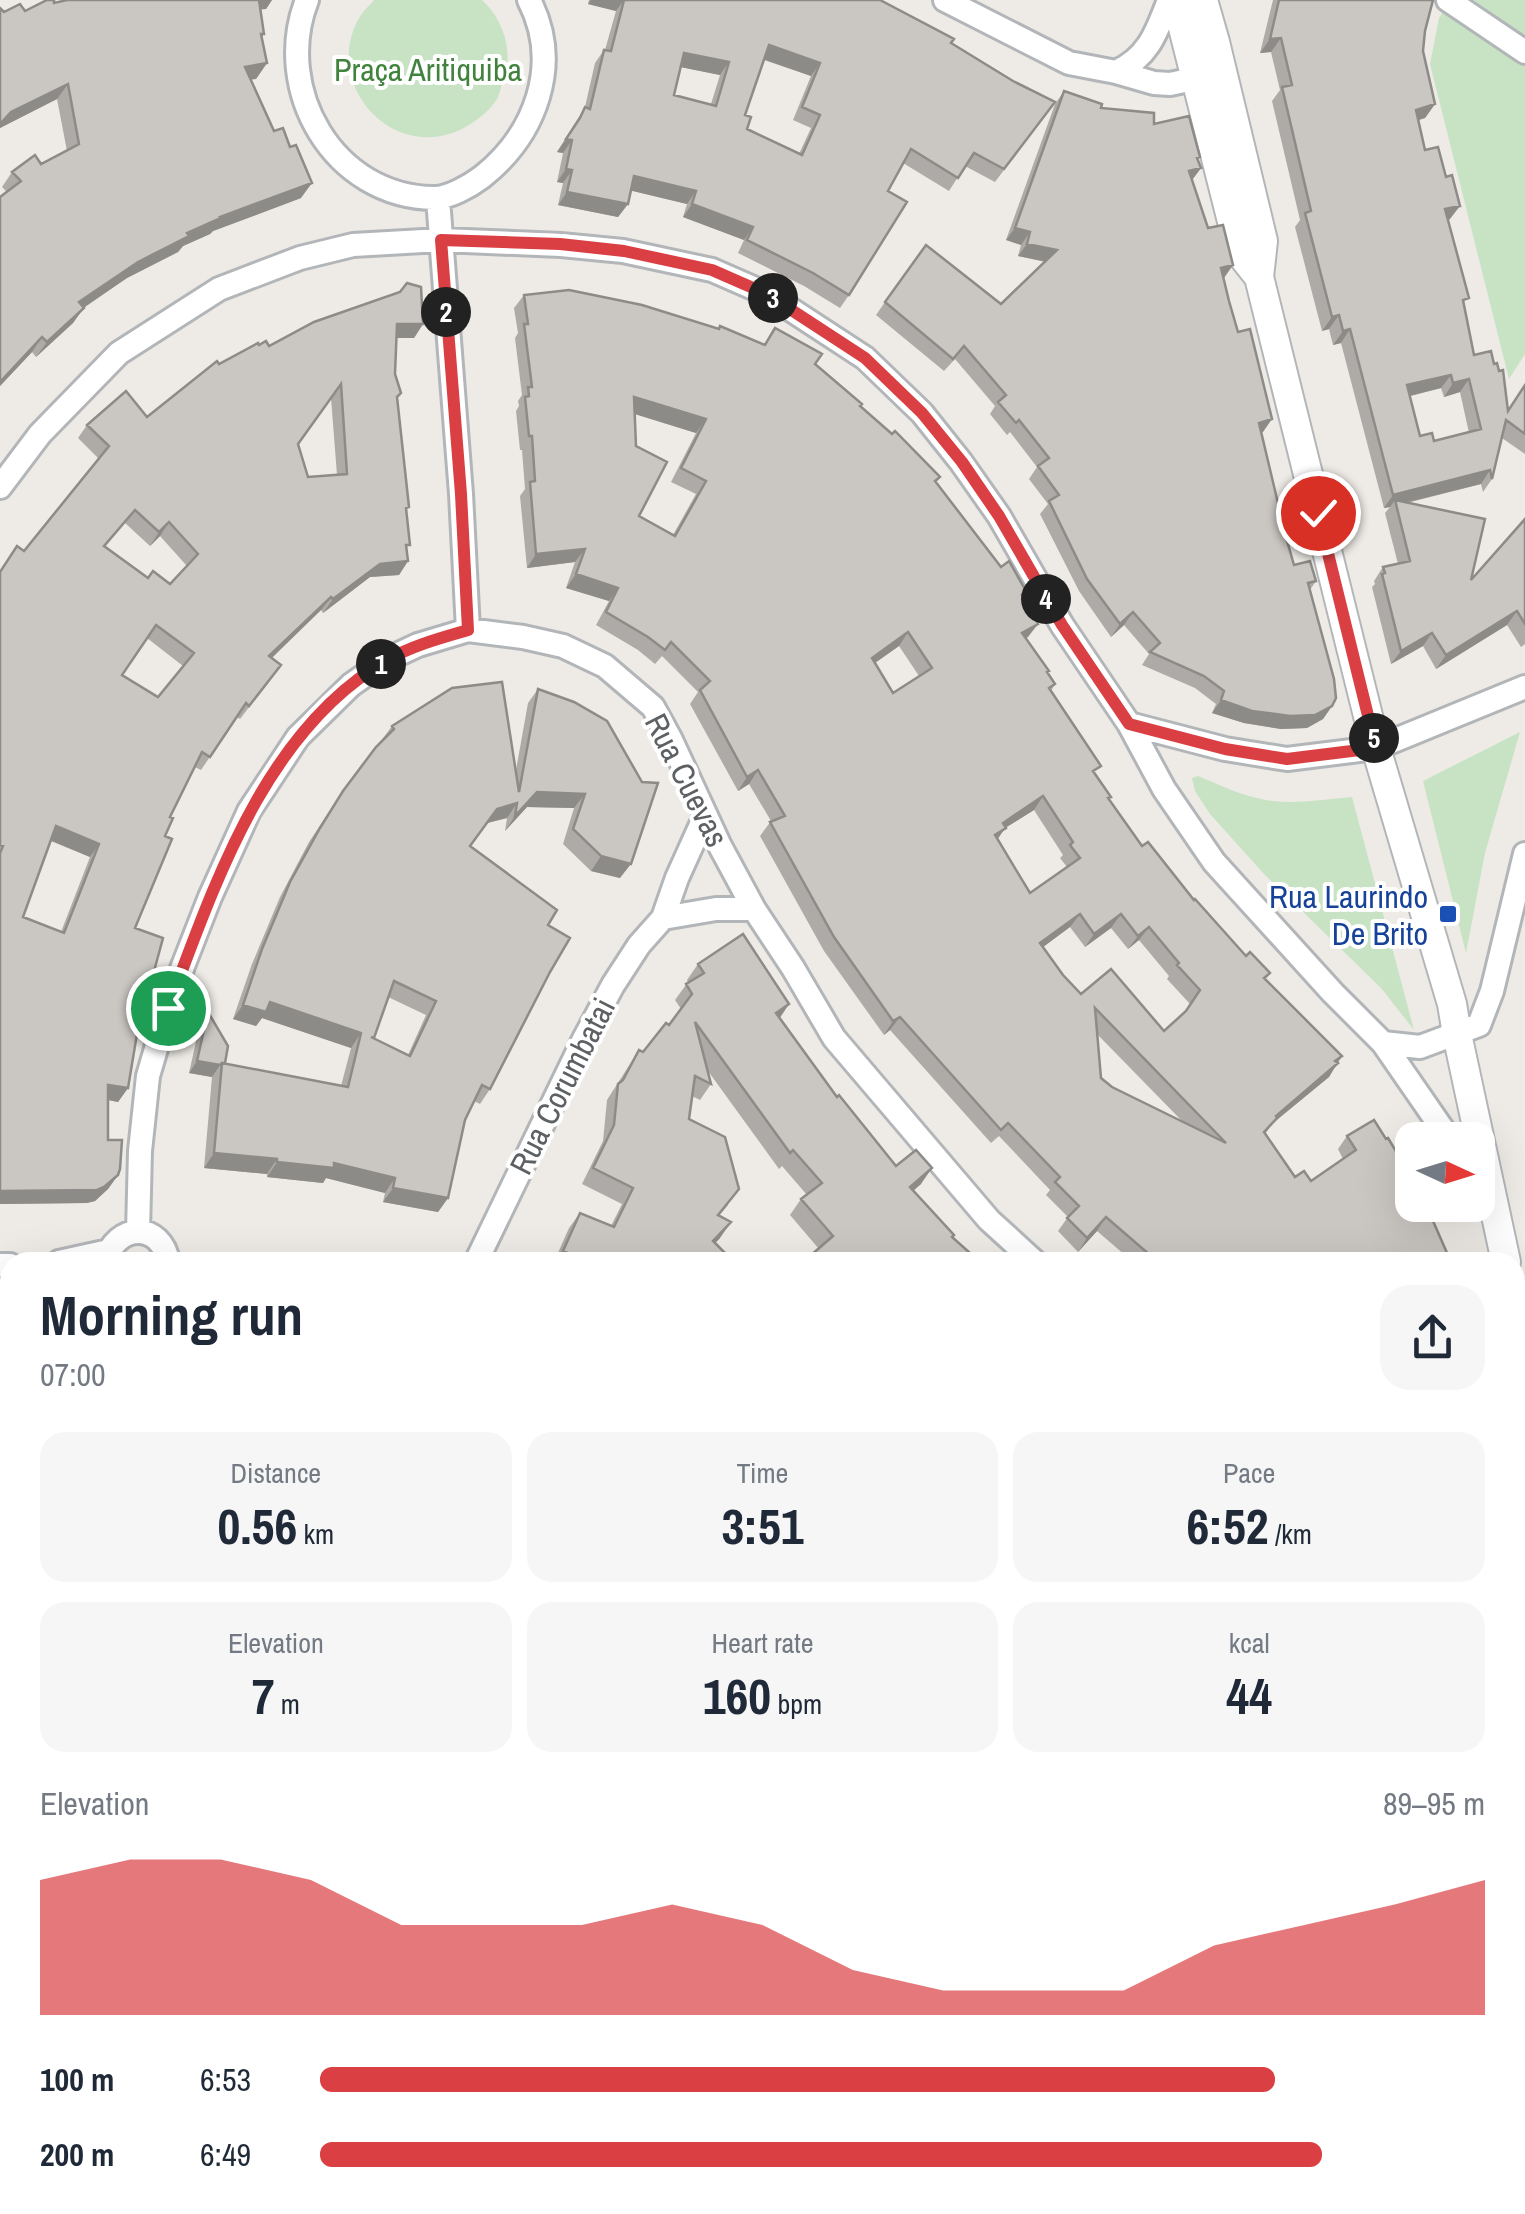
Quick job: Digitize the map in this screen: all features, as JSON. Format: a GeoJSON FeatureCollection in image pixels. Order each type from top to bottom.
{"type":"FeatureCollection","features":[{"type":"Feature","properties":{"kind":"street"},"geometry":{"type":"LineString","coordinates":[[307,0],[299,19],[295,56],[300,93],[315,127],[337,157],[367,180],[401,194],[438,199],[473,184],[504,160],[526,128],[540,92],[544,53],[537,14],[530,0]]}},
{"type":"Feature","properties":{"kind":"street"},"geometry":{"type":"LineString","coordinates":[[945,0],[1069,63],[1170,84],[1196,74],[1215,42],[1217,0]]}},
{"type":"Feature","properties":{"kind":"street"},"geometry":{"type":"LineString","coordinates":[[1116,72],[1132,65],[1144,53],[1173,0]]}},
{"type":"Feature","properties":{"kind":"street"},"geometry":{"type":"LineString","coordinates":[[1173,0],[1196,74],[1240,253],[1259,277]]}},
{"type":"Feature","properties":{"kind":"street"},"geometry":{"type":"LineString","coordinates":[[1203,0],[1263,241],[1259,277],[1376,748],[1452,1004],[1472,1122]]}},
{"type":"Feature","properties":{"kind":"street"},"geometry":{"type":"LineString","coordinates":[[1448,0],[1525,52]]}},
{"type":"Feature","properties":{"kind":"street"},"geometry":{"type":"LineString","coordinates":[[438,199],[468,630]]}},
{"type":"Feature","properties":{"kind":"street"},"geometry":{"type":"LineString","coordinates":[[0,487],[40,434],[119,353],[219,289],[300,258],[353,245],[441,240],[560,244],[624,251],[712,270],[767,294],[865,358],[922,413],[962,462],[999,516],[1062,625],[1129,724],[1164,789],[1214,862],[1383,1043],[1438,1122]]}},
{"type":"Feature","properties":{"kind":"street","name":"Rua Cuevas"},"geometry":{"type":"LineString","coordinates":[[138,1232],[140,1151],[148,1076],[168,1008],[210,897],[250,811],[298,737],[351,685],[418,644],[468,630],[563,646],[606,666],[653,707],[754,909],[834,1038],[989,1220],[1024,1252]]}},
{"type":"Feature","properties":{"kind":"street"},"geometry":{"type":"LineString","coordinates":[[1129,724],[1225,749],[1287,759],[1376,748],[1525,686]]}},
{"type":"Feature","properties":{"kind":"street","name":"Rua Corumbatai"},"geometry":{"type":"LineString","coordinates":[[481,1252],[613,985],[639,945],[663,918],[705,816]]}},
{"type":"Feature","properties":{"kind":"street"},"geometry":{"type":"LineString","coordinates":[[1383,1043],[1420,1047],[1479,1025],[1492,991],[1525,854]]}},
{"type":"Feature","properties":{"kind":"street"},"geometry":{"type":"LineString","coordinates":[[663,918],[716,908],[754,909]]}},
{"type":"Feature","properties":{"kind":"street"},"geometry":{"type":"LineString","coordinates":[[1494,1222],[1503,1252]]}},
{"type":"Feature","properties":{"kind":"street"},"geometry":{"type":"LineString","coordinates":[[109,1252],[115,1240],[138,1232],[160,1242],[166,1252]]}},
{"type":"Feature","properties":{"kind":"green space","name":"Praça Aritiquiba"},"geometry":{"type":"Polygon","coordinates":[[[374,0],[482,0],[500,25],[508,56],[499,94],[490,108],[462,129],[436,137],[411,135],[389,126],[370,111],[357,91],[350,68],[350,43],[359,18],[374,0]]]}},
{"type":"Feature","properties":{"kind":"green space"},"geometry":{"type":"Polygon","coordinates":[[[1451,0],[1525,0],[1525,354],[1509,379],[1430,64],[1439,18],[1451,0]]]}},
{"type":"Feature","properties":{"kind":"green space"},"geometry":{"type":"Polygon","coordinates":[[[1520,732],[1485,853],[1466,953],[1423,781],[1520,732]]]}},
{"type":"Feature","properties":{"kind":"green space"},"geometry":{"type":"Polygon","coordinates":[[[1198,776],[1273,801],[1352,797],[1414,1030],[1381,988],[1264,874],[1210,814],[1195,791],[1192,778],[1198,776]]]}},
{"type":"Feature","properties":{"kind":"building"},"geometry":{"type":"Polygon","coordinates":[[[47,0],[259,0],[267,63],[245,67],[274,131],[283,128],[290,147],[296,145],[312,183],[220,217],[138,262],[79,302],[84,308],[47,342],[42,337],[0,382],[0,197],[21,181],[12,172],[35,155],[41,164],[79,144],[68,84],[11,112],[0,124],[0,8],[4,12],[20,4],[25,11],[47,0]]]}},
{"type":"Feature","properties":{"kind":"building"},"geometry":{"type":"Polygon","coordinates":[[[624,0],[880,0],[954,39],[951,43],[1055,102],[1004,169],[974,153],[958,178],[911,149],[888,191],[907,202],[849,295],[747,240],[753,227],[692,204],[696,191],[634,176],[628,204],[567,192],[572,170],[566,169],[572,140],[566,139],[585,107],[590,109],[604,50],[611,51],[624,0]],[[769,45],[745,115],[751,117],[747,129],[802,155],[820,115],[802,107],[820,63],[769,45]],[[684,53],[674,95],[716,106],[729,62],[684,53]]]}},
{"type":"Feature","properties":{"kind":"building"},"geometry":{"type":"Polygon","coordinates":[[[1279,0],[1433,0],[1423,51],[1435,104],[1416,110],[1425,150],[1438,147],[1446,177],[1452,175],[1460,206],[1445,209],[1469,298],[1463,300],[1474,355],[1491,351],[1494,364],[1497,363],[1499,371],[1503,370],[1508,411],[1525,385],[1525,434],[1506,420],[1492,479],[1490,470],[1393,495],[1350,329],[1343,331],[1339,315],[1332,317],[1305,213],[1311,211],[1282,87],[1292,85],[1281,38],[1270,39],[1279,0]],[[1451,375],[1407,385],[1420,436],[1432,433],[1434,441],[1481,429],[1469,379],[1453,383],[1451,375]]]}},
{"type":"Feature","properties":{"kind":"building"},"geometry":{"type":"Polygon","coordinates":[[[1064,91],[1102,104],[1101,108],[1154,113],[1154,124],[1189,116],[1201,168],[1189,171],[1208,228],[1223,225],[1233,265],[1221,268],[1229,301],[1238,332],[1250,329],[1272,419],[1259,423],[1286,537],[1294,565],[1310,561],[1316,581],[1308,583],[1336,698],[1332,706],[1315,715],[1252,711],[1221,700],[1224,691],[1204,676],[1150,652],[1160,643],[1133,612],[1120,624],[1087,579],[1049,501],[1059,495],[1038,466],[1049,458],[1019,420],[1016,423],[998,402],[1006,395],[964,346],[953,359],[885,302],[926,245],[1001,304],[1057,250],[1027,244],[1030,232],[1015,228],[1064,91]]]}},
{"type":"Feature","properties":{"kind":"building"},"geometry":{"type":"Polygon","coordinates":[[[407,283],[421,287],[423,324],[397,324],[395,374],[401,393],[397,397],[409,507],[408,561],[380,564],[331,597],[269,656],[281,665],[249,706],[246,703],[210,757],[202,752],[170,817],[173,818],[165,836],[172,839],[135,928],[163,938],[137,1034],[128,1088],[108,1085],[108,1140],[122,1140],[118,1175],[97,1190],[0,1191],[0,572],[17,546],[24,551],[109,446],[87,425],[126,391],[147,417],[217,361],[219,364],[258,343],[266,341],[269,346],[314,322],[400,292],[407,283]],[[341,384],[298,444],[308,477],[347,474],[341,384]],[[135,510],[104,546],[148,578],[153,571],[170,584],[198,554],[169,522],[159,532],[135,510]],[[156,625],[122,675],[158,697],[194,653],[156,625]],[[56,826],[23,917],[64,933],[99,844],[56,826]]]}},
{"type":"Feature","properties":{"kind":"building"},"geometry":{"type":"Polygon","coordinates":[[[569,290],[642,305],[719,329],[720,326],[765,345],[775,328],[822,354],[815,364],[892,434],[895,431],[940,477],[935,481],[1001,567],[1009,561],[1038,624],[1022,633],[1049,671],[1055,684],[1049,688],[1101,766],[1093,771],[1111,797],[1108,798],[1142,846],[1148,842],[1246,956],[1250,952],[1270,973],[1264,978],[1342,1056],[1276,1116],[1264,1132],[1295,1177],[1304,1171],[1311,1181],[1356,1150],[1347,1136],[1374,1120],[1395,1150],[1395,1222],[1433,1222],[1447,1252],[1146,1252],[1106,1217],[1087,1238],[1067,1218],[1079,1206],[1055,1182],[1060,1177],[1008,1123],[1001,1130],[900,1017],[893,1021],[834,937],[770,822],[785,816],[758,770],[747,777],[700,690],[710,681],[671,642],[665,650],[606,612],[618,588],[576,574],[585,549],[536,554],[530,482],[535,481],[532,436],[525,397],[529,396],[528,387],[532,387],[524,324],[528,324],[524,295],[569,290]],[[634,397],[636,446],[667,462],[639,516],[675,536],[706,481],[681,468],[706,419],[634,397]],[[908,632],[872,658],[893,693],[932,668],[908,632]],[[1043,796],[1003,823],[1006,828],[995,835],[1030,893],[1080,858],[1070,845],[1073,842],[1043,796]],[[1080,914],[1040,943],[1081,994],[1111,969],[1164,1031],[1186,1011],[1200,990],[1149,927],[1138,936],[1121,914],[1094,934],[1080,914]],[[1095,1008],[1101,1078],[1226,1143],[1095,1008]]]}},
{"type":"Feature","properties":{"kind":"building"},"geometry":{"type":"Polygon","coordinates":[[[1395,500],[1485,519],[1471,580],[1525,519],[1525,624],[1517,611],[1446,655],[1432,633],[1401,651],[1382,574],[1383,567],[1410,561],[1395,500]]]}},
{"type":"Feature","properties":{"kind":"building"},"geometry":{"type":"Polygon","coordinates":[[[502,682],[519,792],[538,689],[574,702],[607,721],[642,782],[658,783],[631,864],[601,856],[573,829],[585,794],[537,792],[515,816],[517,803],[497,809],[470,846],[557,910],[548,925],[570,938],[490,1089],[482,1085],[465,1120],[448,1198],[393,1188],[395,1178],[334,1163],[334,1168],[214,1153],[222,1063],[348,1087],[361,1033],[270,1002],[266,1012],[243,1005],[290,882],[343,791],[394,729],[392,726],[452,688],[502,682]],[[394,981],[374,1038],[371,1037],[410,1056],[436,1001],[394,981]]]}},
{"type":"Feature","properties":{"kind":"building"},"geometry":{"type":"Polygon","coordinates":[[[743,934],[789,1004],[776,1013],[837,1097],[896,1166],[916,1150],[932,1168],[910,1187],[969,1252],[815,1252],[833,1236],[801,1199],[822,1183],[793,1150],[790,1153],[695,1022],[711,1084],[695,1076],[689,1119],[725,1137],[739,1189],[718,1215],[731,1222],[713,1241],[724,1252],[563,1251],[580,1213],[614,1227],[633,1188],[593,1168],[614,1125],[618,1084],[639,1050],[643,1052],[666,1023],[669,1025],[692,994],[686,984],[704,973],[698,964],[743,934]]]}},
{"type":"Feature","properties":{"kind":"building"},"geometry":{"type":"Polygon","coordinates":[[[208,1012],[228,1046],[225,1063],[220,1065],[197,1061],[208,1012]]]}},
{"type":"Feature","properties":{"kind":"place","name":"Rua Laurindo De Brito"},"geometry":{"type":"Point","coordinates":[1448,914]}},
{"type":"Feature","properties":{"kind":"route"},"geometry":{"type":"LineString","coordinates":[[168,1008],[210,897],[250,811],[298,737],[351,685],[388,659],[418,644],[468,630],[441,240],[560,244],[624,251],[712,270],[767,294],[865,358],[922,413],[962,462],[999,516],[1062,625],[1129,724],[1225,749],[1287,759],[1376,748],[1318,513]]}}]}
